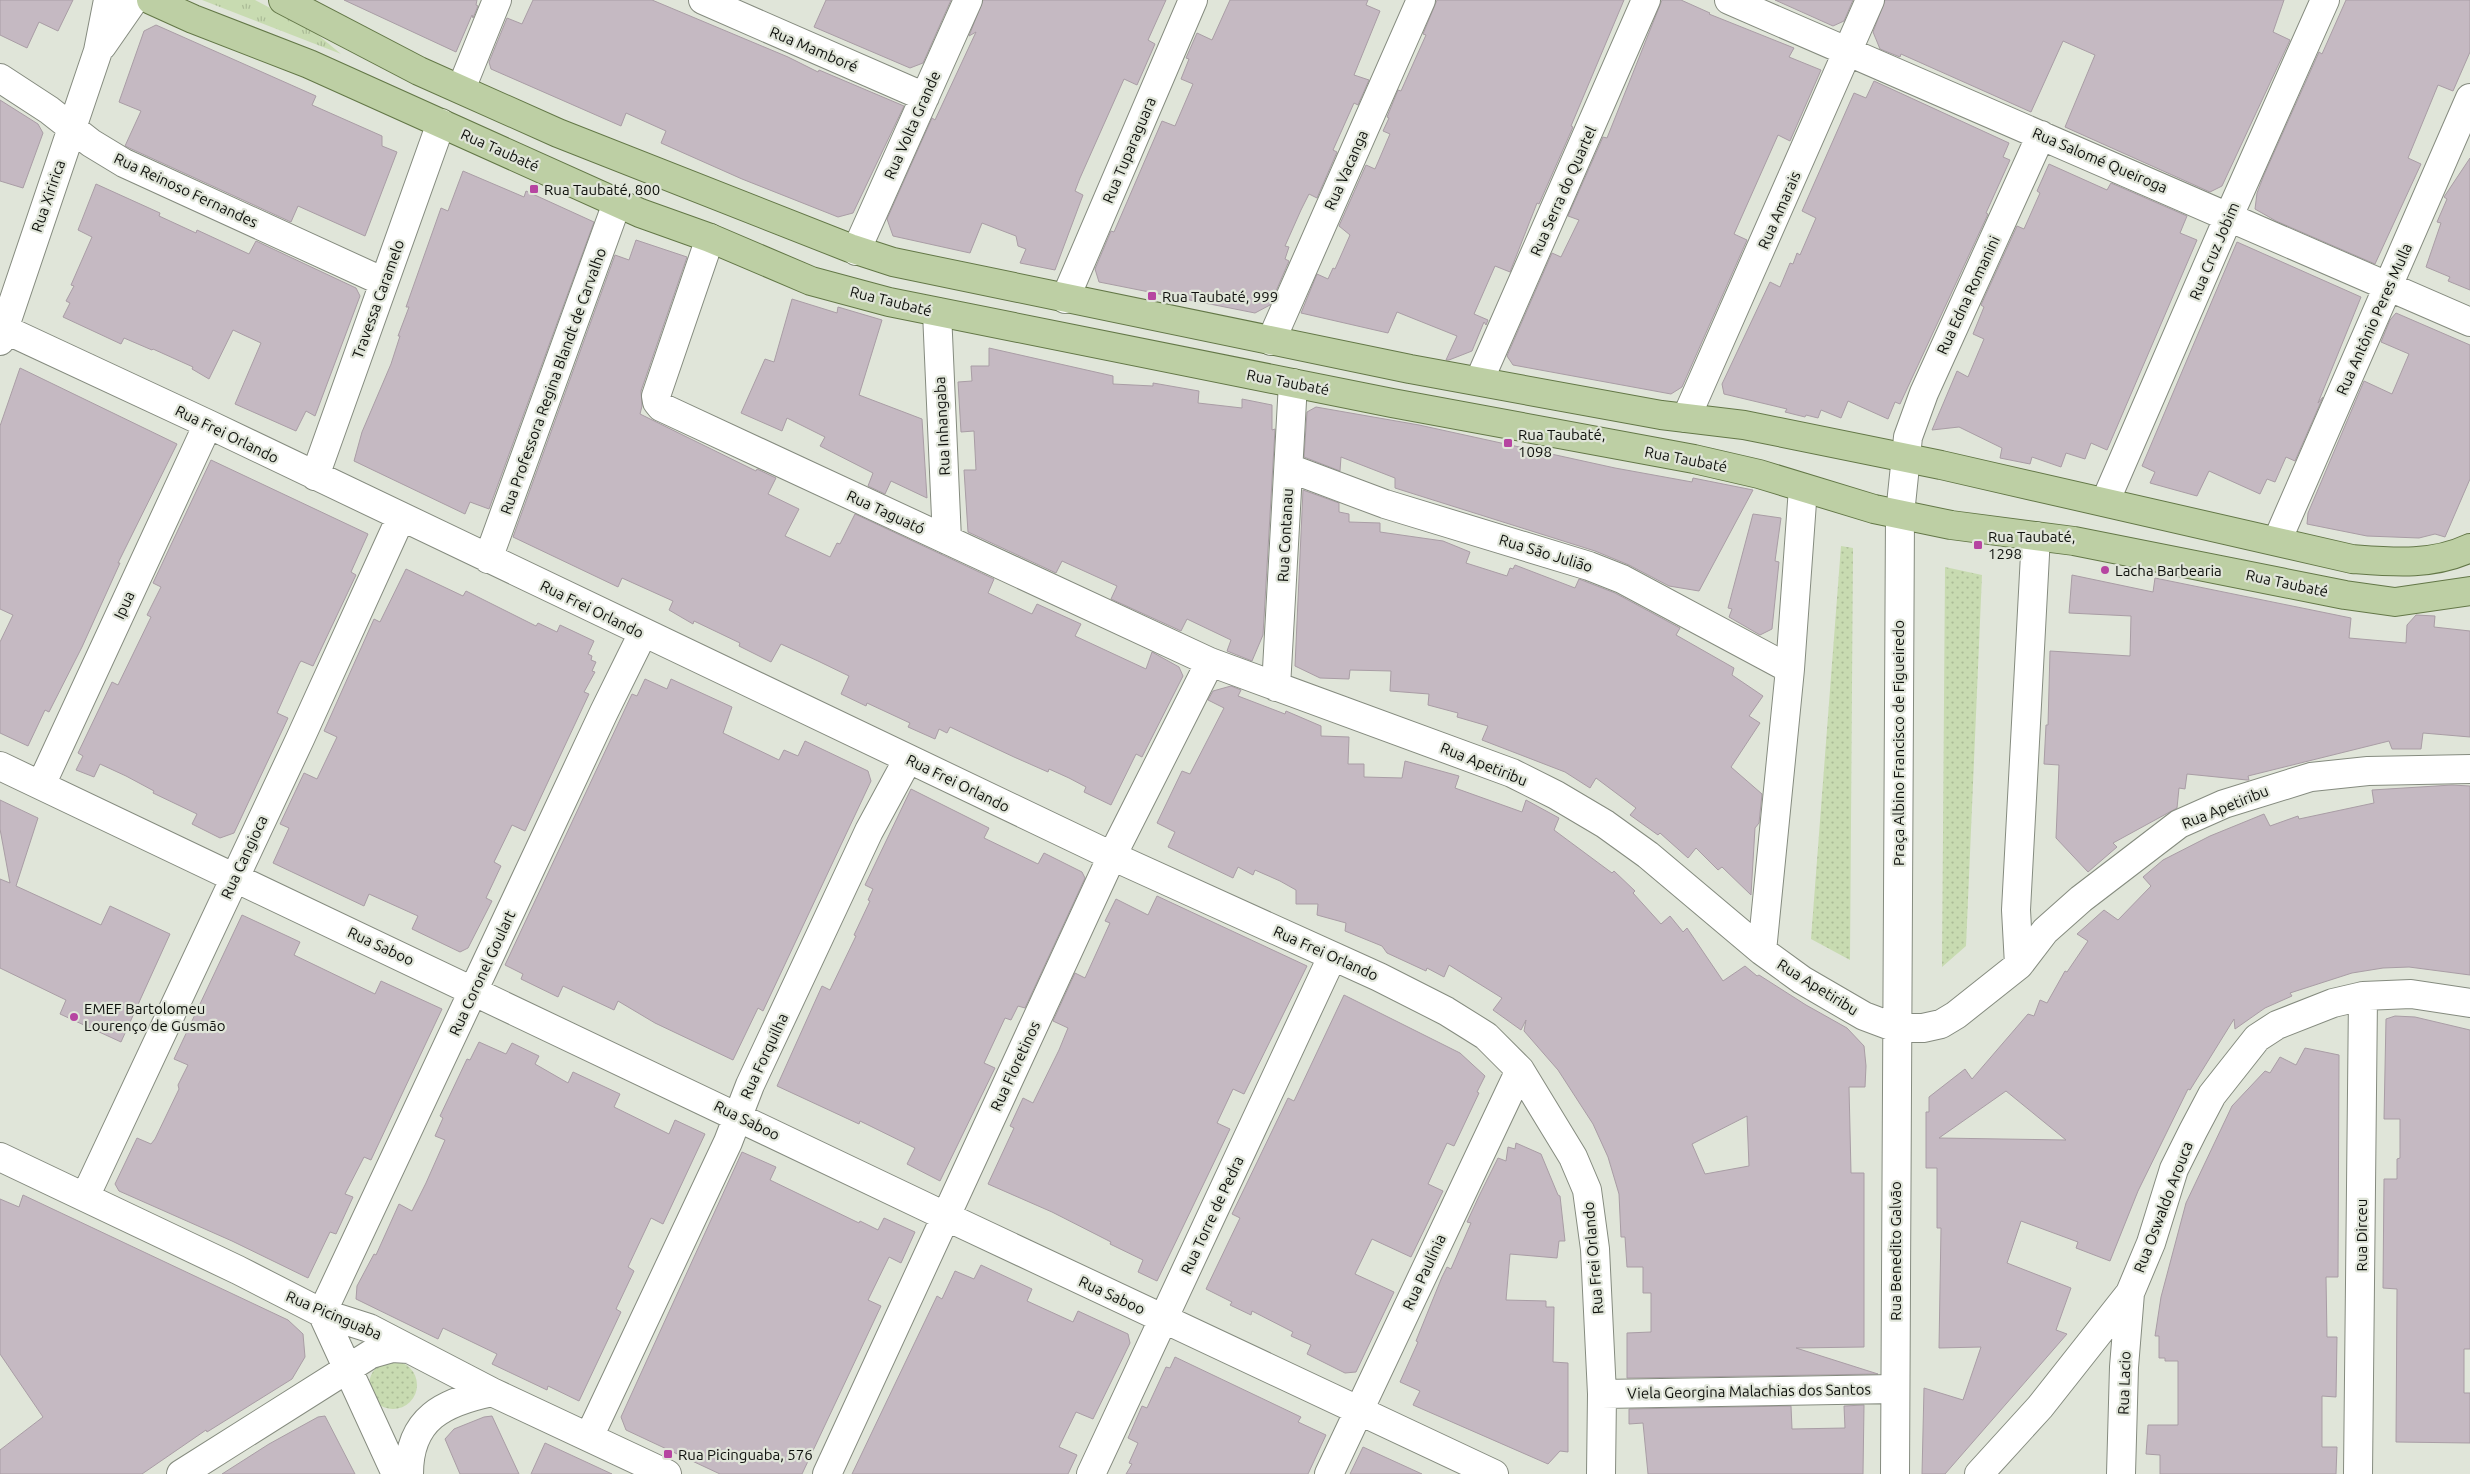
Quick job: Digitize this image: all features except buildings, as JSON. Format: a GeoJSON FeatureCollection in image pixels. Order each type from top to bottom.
{"type":"FeatureCollection","features":[{"type":"Feature","properties":{"kind":"main road","name":"Rua Taubaté"},"geometry":{"type":"LineString","coordinates":[[151,0],[193,19],[309,64],[617,203],[710,238],[812,280],[937,312],[1293,383],[1694,459],[1759,474],[1900,514],[1951,525],[2074,541],[2200,564],[2344,595],[2396,602],[2470,591]]}},
{"type":"Feature","properties":{"kind":"main road"},"geometry":{"type":"LineString","coordinates":[[283,0],[419,71],[558,133],[856,251],[893,262],[1271,341],[1479,381],[1686,418],[1744,425],[1906,458],[2352,559],[2395,563],[2432,560],[2456,555],[2470,548]]}},
{"type":"Feature","properties":{"kind":"main road"},"geometry":{"type":"LineString","coordinates":[[309,64],[318,62],[328,67],[335,66],[350,54],[350,46],[337,28]]}},
{"type":"Feature","properties":{"kind":"street","name":"Rua Xiririca"},"geometry":{"type":"LineString","coordinates":[[2,335],[98,51],[108,0]]}},
{"type":"Feature","properties":{"kind":"street","name":"Rua Xiririca"},"geometry":{"type":"LineString","coordinates":[[98,51],[134,0]]}},
{"type":"Feature","properties":{"kind":"street"},"geometry":{"type":"LineString","coordinates":[[461,90],[497,0]]}},
{"type":"Feature","properties":{"kind":"street","name":"Rua Mamboré"},"geometry":{"type":"LineString","coordinates":[[703,0],[925,97]]}},
{"type":"Feature","properties":{"kind":"street","name":"Rua Volta Grande"},"geometry":{"type":"LineString","coordinates":[[856,251],[968,0]]}},
{"type":"Feature","properties":{"kind":"street","name":"Rua Tuparaguara"},"geometry":{"type":"LineString","coordinates":[[1065,299],[1193,0]]}},
{"type":"Feature","properties":{"kind":"street","name":"Rua Vacanga"},"geometry":{"type":"LineString","coordinates":[[1271,341],[1421,0]]}},
{"type":"Feature","properties":{"kind":"street","name":"Rua Serra do Quartel"},"geometry":{"type":"LineString","coordinates":[[1479,381],[1646,0]]}},
{"type":"Feature","properties":{"kind":"street","name":"Rua Salomé Queiroga"},"geometry":{"type":"LineString","coordinates":[[1729,0],[2470,322]]}},
{"type":"Feature","properties":{"kind":"street","name":"Rua Amarais"},"geometry":{"type":"LineString","coordinates":[[1686,418],[1870,0]]}},
{"type":"Feature","properties":{"kind":"street","name":"Rua Cruz Jobim"},"geometry":{"type":"LineString","coordinates":[[2105,502],[2228,216],[2325,0]]}},
{"type":"Feature","properties":{"kind":"street","name":"Rua Reinoso Fernandes"},"geometry":{"type":"LineString","coordinates":[[0,78],[49,110],[91,143],[124,163],[384,282]]}},
{"type":"Feature","properties":{"kind":"street","name":"Rua Antônio Peres Mulla"},"geometry":{"type":"LineString","coordinates":[[2277,541],[2470,98]]}},
{"type":"Feature","properties":{"kind":"street","name":"Travessa Caramelo"},"geometry":{"type":"LineString","coordinates":[[315,476],[441,123]]}},
{"type":"Feature","properties":{"kind":"street","name":"Rua Edna Romanini"},"geometry":{"type":"LineString","coordinates":[[1906,458],[1908,437],[1924,393],[2041,135]]}},
{"type":"Feature","properties":{"kind":"street","name":"Rua Professora Regina Blandt de Carvalho"},"geometry":{"type":"LineString","coordinates":[[488,559],[617,203]]}},
{"type":"Feature","properties":{"kind":"street","name":"Rua Taguató"},"geometry":{"type":"LineString","coordinates":[[710,238],[656,396],[658,404],[1210,662],[1276,688]]}},
{"type":"Feature","properties":{"kind":"street","name":"Rua Inhangaba"},"geometry":{"type":"LineString","coordinates":[[937,312],[947,540]]}},
{"type":"Feature","properties":{"kind":"street","name":"Rua Frei Orlando"},"geometry":{"type":"LineString","coordinates":[[2,335],[208,424],[1112,856],[1332,956],[1446,1011],[1486,1036],[1520,1070],[1573,1157],[1587,1190],[1595,1248],[1602,1394],[1601,1474]]}},
{"type":"Feature","properties":{"kind":"street","name":"Rua Contanau"},"geometry":{"type":"LineString","coordinates":[[1276,688],[1293,383]]}},
{"type":"Feature","properties":{"kind":"street","name":"Ipua"},"geometry":{"type":"LineString","coordinates":[[41,785],[208,424]]}},
{"type":"Feature","properties":{"kind":"street","name":"Praça Albino Francisco de Figueiredo"},"geometry":{"type":"LineString","coordinates":[[1896,1028],[1900,514],[1906,458]]}},
{"type":"Feature","properties":{"kind":"street","name":"Rua São Julião"},"geometry":{"type":"LineString","coordinates":[[1289,468],[1385,504],[1588,566],[1622,579],[1790,669]]}},
{"type":"Feature","properties":{"kind":"street"},"geometry":{"type":"LineString","coordinates":[[1762,951],[1790,669],[1803,488]]}},
{"type":"Feature","properties":{"kind":"street","name":"Rua Cangioca"},"geometry":{"type":"LineString","coordinates":[[85,1197],[401,517]]}},
{"type":"Feature","properties":{"kind":"street"},"geometry":{"type":"LineString","coordinates":[[2019,964],[2016,910],[2036,536]]}},
{"type":"Feature","properties":{"kind":"street","name":"Rua Coronel Goulart"},"geometry":{"type":"LineString","coordinates":[[322,1313],[604,712],[643,633]]}},
{"type":"Feature","properties":{"kind":"street","name":"Rua Floretinos"},"geometry":{"type":"LineString","coordinates":[[827,1474],[917,1283],[945,1216],[1112,856],[1210,662]]}},
{"type":"Feature","properties":{"kind":"street","name":"Rua Apetiribu"},"geometry":{"type":"LineString","coordinates":[[1276,688],[1383,724],[1512,773],[1556,794],[1605,824],[1648,856],[1762,951],[1832,999],[1864,1016],[1896,1028],[1923,1028],[1941,1024],[1976,1000],[2019,964],[2045,931],[2135,857],[2179,824],[2224,804],[2311,777],[2368,771],[2470,769]]}},
{"type":"Feature","properties":{"kind":"street","name":"Rua Forquilha"},"geometry":{"type":"LineString","coordinates":[[589,1437],[728,1142],[737,1116],[869,831],[908,758]]}},
{"type":"Feature","properties":{"kind":"street","name":"Rua Saboo"},"geometry":{"type":"LineString","coordinates":[[0,766],[474,990],[945,1216],[1494,1474]]}},
{"type":"Feature","properties":{"kind":"street","name":"Rua Torre de Pedra"},"geometry":{"type":"LineString","coordinates":[[1090,1474],[1332,956]]}},
{"type":"Feature","properties":{"kind":"street","name":"Rua Oswaldo Arouca"},"geometry":{"type":"LineString","coordinates":[[1979,1474],[2040,1407],[2130,1293],[2151,1243],[2174,1169],[2212,1095],[2257,1038],[2277,1025],[2333,1003],[2363,996],[2411,994],[2470,1003]]}},
{"type":"Feature","properties":{"kind":"street","name":"Rua Dirceu"},"geometry":{"type":"LineString","coordinates":[[2358,1474],[2363,996]]}},
{"type":"Feature","properties":{"kind":"street","name":"Rua Benedito Galvão"},"geometry":{"type":"LineString","coordinates":[[1895,1474],[1896,1028]]}},
{"type":"Feature","properties":{"kind":"street","name":"Rua Paulínia"},"geometry":{"type":"LineString","coordinates":[[1329,1474],[1520,1070]]}},
{"type":"Feature","properties":{"kind":"street","name":"Rua Picinguaba"},"geometry":{"type":"LineString","coordinates":[[0,1157],[322,1313],[369,1328],[492,1392],[667,1474]]}},
{"type":"Feature","properties":{"kind":"street","name":"Rua Lacio"},"geometry":{"type":"LineString","coordinates":[[2121,1474],[2124,1367],[2130,1293]]}},
{"type":"Feature","properties":{"kind":"street"},"geometry":{"type":"LineString","coordinates":[[322,1313],[396,1474]]}},
{"type":"Feature","properties":{"kind":"street"},"geometry":{"type":"LineString","coordinates":[[181,1474],[348,1371],[371,1354],[392,1348],[409,1349]]}},
{"type":"Feature","properties":{"kind":"street","name":"Viela Georgina Malachias dos Santos"},"geometry":{"type":"LineString","coordinates":[[1602,1394],[1895,1389]]}},
{"type":"Feature","properties":{"kind":"street"},"geometry":{"type":"LineString","coordinates":[[409,1474],[411,1449],[417,1434],[426,1421],[451,1403],[463,1398],[492,1392]]}},
{"type":"Feature","properties":{"kind":"green space"},"geometry":{"type":"Polygon","coordinates":[[[202,0],[255,0],[312,30],[341,54],[202,0]]]}},
{"type":"Feature","properties":{"kind":"green space"},"geometry":{"type":"Polygon","coordinates":[[[1841,546],[1853,548],[1850,960],[1811,939],[1841,546]]]}},
{"type":"Feature","properties":{"kind":"green space"},"geometry":{"type":"Polygon","coordinates":[[[1945,567],[1982,575],[1966,946],[1942,967],[1945,567]]]}},
{"type":"Feature","properties":{"kind":"green space"},"geometry":{"type":"Polygon","coordinates":[[[393,1361],[402,1363],[410,1368],[415,1376],[417,1385],[415,1394],[410,1402],[402,1407],[393,1409],[384,1407],[376,1402],[371,1394],[369,1385],[371,1376],[376,1368],[384,1363],[393,1361]]]}},
{"type":"Feature","properties":{"kind":"place","name":"Rua Taubaté, 800"},"geometry":{"type":"Point","coordinates":[534,189]}},
{"type":"Feature","properties":{"kind":"place","name":"Rua Taubaté, 999"},"geometry":{"type":"Point","coordinates":[1152,296]}},
{"type":"Feature","properties":{"kind":"place","name":"Rua Taubaté, 1098"},"geometry":{"type":"Point","coordinates":[1508,443]}},
{"type":"Feature","properties":{"kind":"place","name":"Rua Taubaté, 1298"},"geometry":{"type":"Point","coordinates":[1978,545]}},
{"type":"Feature","properties":{"kind":"place","name":"Lacha Barbearia"},"geometry":{"type":"Point","coordinates":[2105,570]}},
{"type":"Feature","properties":{"kind":"place","name":"EMEF Bartolomeu Lourenço de Gusmão"},"geometry":{"type":"Point","coordinates":[74,1017]}},
{"type":"Feature","properties":{"kind":"place","name":"Rua Picinguaba, 576"},"geometry":{"type":"Point","coordinates":[668,1454]}}]}
